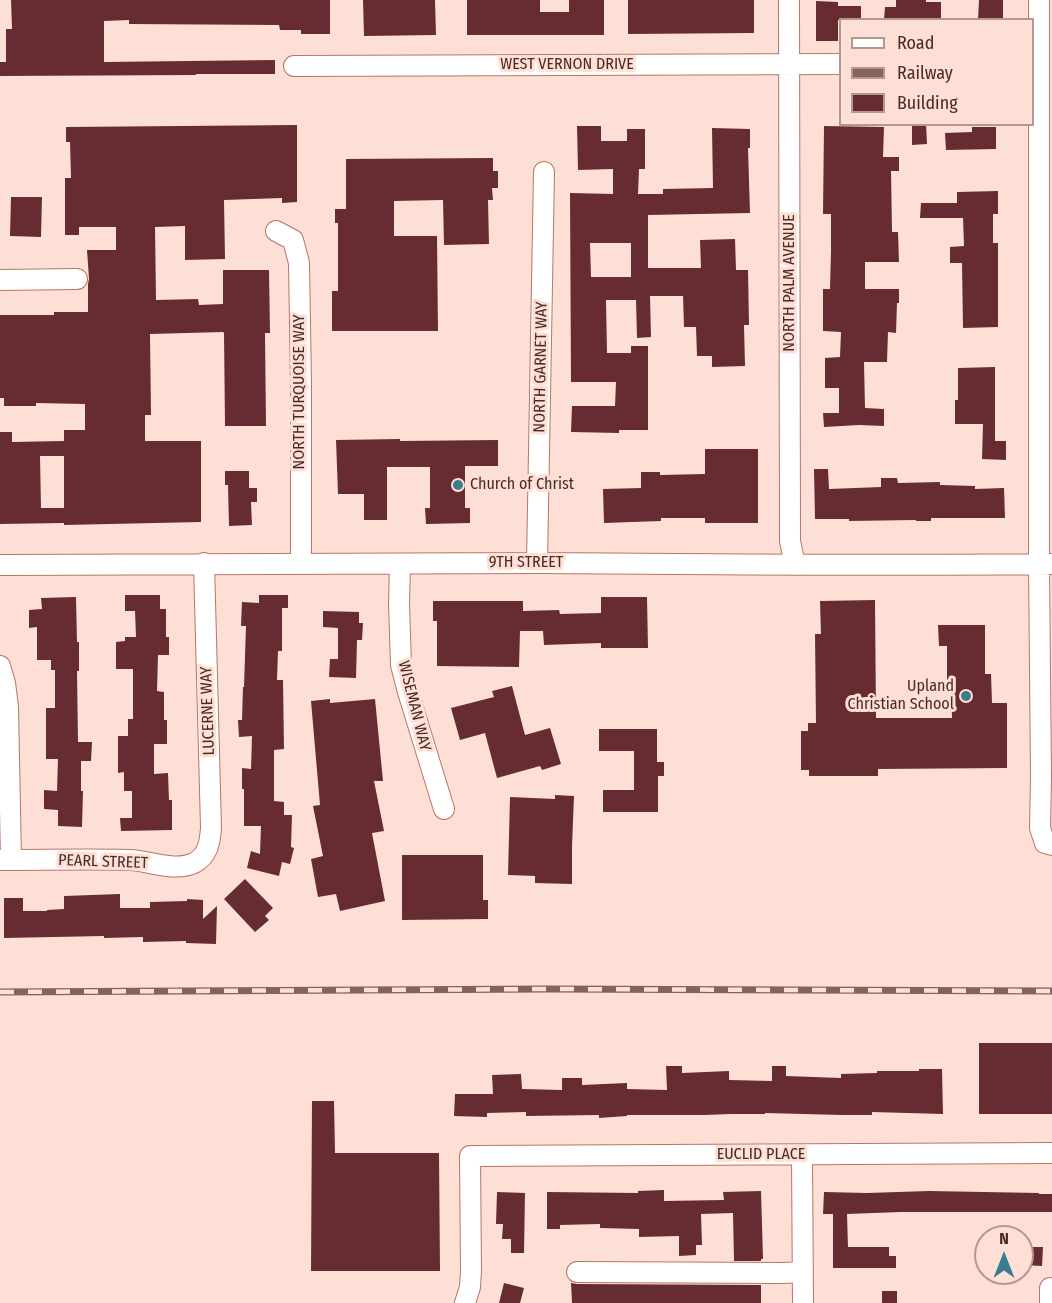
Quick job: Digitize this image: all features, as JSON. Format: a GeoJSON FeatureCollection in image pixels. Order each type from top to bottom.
{"type":"FeatureCollection","features":[{"type":"Feature","properties":{"kind":"street","name":"NORTH PALM AVENUE"},"geometry":{"type":"LineString","coordinates":[[789,0],[790,541],[795,565]]}},
{"type":"Feature","properties":{"kind":"street"},"geometry":{"type":"LineString","coordinates":[[1039,0],[1046,564],[1040,828],[1048,844]]}},
{"type":"Feature","properties":{"kind":"street","name":"WEST VERNON DRIVE"},"geometry":{"type":"LineString","coordinates":[[294,66],[839,64]]}},
{"type":"Feature","properties":{"kind":"street","name":"NORTH GARNET WAY"},"geometry":{"type":"LineString","coordinates":[[537,563],[544,172]]}},
{"type":"Feature","properties":{"kind":"street","name":"NORTH TURQUOISE WAY"},"geometry":{"type":"LineString","coordinates":[[276,231],[293,240],[299,263],[301,564]]}},
{"type":"Feature","properties":{"kind":"street"},"geometry":{"type":"LineString","coordinates":[[0,280],[77,279]]}},
{"type":"Feature","properties":{"kind":"street","name":"9TH STREET"},"geometry":{"type":"LineString","coordinates":[[0,565],[204,563],[1046,564]]}},
{"type":"Feature","properties":{"kind":"street","name":"LUCERNE WAY"},"geometry":{"type":"LineString","coordinates":[[203,857],[210,840],[211,828],[204,563]]}},
{"type":"Feature","properties":{"kind":"street","name":"WISEMAN WAY"},"geometry":{"type":"LineString","coordinates":[[400,564],[401,665],[444,809]]}},
{"type":"Feature","properties":{"kind":"street"},"geometry":{"type":"LineString","coordinates":[[0,666],[8,707],[6,860]]}},
{"type":"Feature","properties":{"kind":"street","name":"PEARL STREET"},"geometry":{"type":"LineString","coordinates":[[6,860],[130,860],[180,866],[197,862],[203,857]]}},
{"type":"Feature","properties":{"kind":"street","name":"EUCLID PLACE"},"geometry":{"type":"LineString","coordinates":[[465,1303],[470,1287],[471,1271],[470,1156],[1052,1154]]}},
{"type":"Feature","properties":{"kind":"street"},"geometry":{"type":"LineString","coordinates":[[802,1155],[802,1303]]}},
{"type":"Feature","properties":{"kind":"street"},"geometry":{"type":"LineString","coordinates":[[577,1272],[802,1272]]}},
{"type":"Feature","properties":{"kind":"building"},"geometry":{"type":"Polygon","coordinates":[[[11,0],[330,0],[330,34],[301,34],[301,30],[280,30],[279,25],[129,24],[129,20],[104,21],[104,62],[275,60],[275,74],[0,76],[0,62],[6,62],[6,29],[12,29],[11,0]]]}},
{"type":"Feature","properties":{"kind":"building"},"geometry":{"type":"Polygon","coordinates":[[[363,0],[435,0],[436,35],[364,36],[363,0]]]}},
{"type":"Feature","properties":{"kind":"building"},"geometry":{"type":"Polygon","coordinates":[[[467,0],[540,0],[540,12],[569,12],[569,0],[604,0],[604,35],[467,35],[467,0]]]}},
{"type":"Feature","properties":{"kind":"building"},"geometry":{"type":"Polygon","coordinates":[[[628,0],[754,0],[754,33],[628,34],[628,0]]]}},
{"type":"Feature","properties":{"kind":"building"},"geometry":{"type":"Polygon","coordinates":[[[896,0],[941,2],[941,18],[884,18],[885,7],[896,7],[896,0]]]}},
{"type":"Feature","properties":{"kind":"building"},"geometry":{"type":"Polygon","coordinates":[[[979,0],[1003,0],[1003,18],[978,18],[979,0]]]}},
{"type":"Feature","properties":{"kind":"building"},"geometry":{"type":"Polygon","coordinates":[[[816,1],[838,2],[838,6],[861,6],[861,18],[839,18],[838,41],[816,41],[816,1]]]}},
{"type":"Feature","properties":{"kind":"building"},"geometry":{"type":"Polygon","coordinates":[[[297,125],[297,202],[282,203],[282,198],[224,200],[225,259],[185,260],[185,226],[155,227],[156,300],[198,299],[199,305],[223,304],[223,270],[269,270],[270,333],[265,333],[266,426],[225,426],[223,332],[150,334],[151,415],[145,415],[145,441],[201,441],[201,522],[0,524],[0,432],[12,432],[12,442],[64,441],[64,430],[85,430],[85,404],[36,403],[36,406],[4,406],[4,398],[0,398],[0,315],[54,315],[54,312],[88,312],[87,250],[116,250],[116,227],[79,227],[79,235],[65,235],[65,178],[71,178],[70,142],[66,142],[66,127],[297,125]],[[40,456],[41,508],[64,508],[64,456],[40,456]]]}},
{"type":"Feature","properties":{"kind":"building"},"geometry":{"type":"Polygon","coordinates":[[[577,126],[601,126],[601,141],[627,141],[627,129],[645,129],[645,169],[639,169],[638,194],[663,194],[663,189],[713,188],[712,128],[750,129],[750,148],[748,148],[750,213],[648,215],[648,268],[701,268],[700,240],[735,239],[736,270],[748,270],[749,325],[744,325],[745,366],[712,367],[712,356],[697,356],[696,327],[684,327],[683,296],[650,296],[651,337],[637,338],[636,300],[606,300],[607,353],[631,353],[631,346],[648,346],[648,430],[619,430],[619,433],[571,432],[572,406],[615,406],[616,382],[571,382],[570,193],[613,194],[613,169],[578,170],[577,126]],[[590,243],[591,277],[631,277],[631,243],[590,243]]]}},
{"type":"Feature","properties":{"kind":"building"},"geometry":{"type":"Polygon","coordinates":[[[824,126],[884,127],[883,157],[899,157],[899,171],[891,171],[892,232],[898,232],[899,262],[865,262],[865,289],[899,289],[896,333],[888,332],[887,362],[864,362],[865,408],[884,409],[884,426],[824,427],[823,413],[839,413],[839,388],[825,388],[825,358],[840,357],[841,332],[823,331],[823,289],[830,289],[831,251],[831,214],[823,214],[824,126]]]}},
{"type":"Feature","properties":{"kind":"building"},"geometry":{"type":"Polygon","coordinates":[[[912,126],[926,126],[927,144],[912,145],[912,126]]]}},
{"type":"Feature","properties":{"kind":"building"},"geometry":{"type":"Polygon","coordinates":[[[972,127],[996,127],[996,149],[946,150],[945,133],[972,132],[972,127]]]}},
{"type":"Feature","properties":{"kind":"building"},"geometry":{"type":"Polygon","coordinates":[[[493,158],[493,171],[498,171],[498,188],[492,188],[493,200],[488,200],[489,244],[444,245],[443,200],[394,201],[394,236],[437,236],[438,331],[332,331],[332,291],[338,291],[338,223],[335,223],[335,209],[346,209],[346,159],[493,158]]]}},
{"type":"Feature","properties":{"kind":"building"},"geometry":{"type":"Polygon","coordinates":[[[998,191],[998,214],[993,214],[993,243],[998,243],[998,327],[963,328],[962,263],[950,263],[950,247],[964,246],[963,218],[920,218],[921,203],[957,203],[957,192],[998,191]]]}},
{"type":"Feature","properties":{"kind":"building"},"geometry":{"type":"Polygon","coordinates":[[[11,197],[42,197],[41,237],[10,236],[11,197]]]}},
{"type":"Feature","properties":{"kind":"building"},"geometry":{"type":"Polygon","coordinates":[[[995,367],[995,441],[1006,441],[1006,460],[982,459],[983,424],[955,424],[958,368],[995,367]]]}},
{"type":"Feature","properties":{"kind":"building"},"geometry":{"type":"Polygon","coordinates":[[[400,439],[400,441],[498,440],[498,466],[465,466],[465,508],[470,508],[470,523],[426,524],[425,508],[430,508],[430,467],[387,467],[387,520],[364,520],[364,494],[338,494],[336,440],[400,439]]]}},
{"type":"Feature","properties":{"kind":"building"},"geometry":{"type":"Polygon","coordinates":[[[705,449],[758,449],[758,523],[705,523],[705,518],[661,518],[661,521],[604,523],[603,489],[641,488],[641,472],[660,472],[660,475],[705,474],[705,449]]]}},
{"type":"Feature","properties":{"kind":"building"},"geometry":{"type":"Polygon","coordinates":[[[814,469],[828,469],[829,489],[881,487],[881,478],[897,478],[898,483],[940,482],[940,485],[975,486],[975,489],[1004,488],[1005,518],[931,518],[931,521],[815,519],[814,469]]]}},
{"type":"Feature","properties":{"kind":"building"},"geometry":{"type":"Polygon","coordinates":[[[225,471],[249,471],[249,488],[257,488],[257,502],[251,502],[252,525],[229,526],[228,485],[225,485],[225,471]]]}},
{"type":"Feature","properties":{"kind":"building"},"geometry":{"type":"Polygon","coordinates":[[[125,595],[160,595],[160,609],[166,609],[166,637],[169,637],[169,655],[158,655],[157,691],[164,692],[167,744],[154,744],[154,774],[168,773],[169,800],[172,800],[172,830],[121,831],[120,818],[132,818],[132,791],[124,791],[124,772],[118,773],[118,736],[128,736],[128,719],[133,719],[133,669],[116,669],[116,642],[125,641],[125,637],[136,637],[135,611],[125,611],[125,595]]]}},
{"type":"Feature","properties":{"kind":"building"},"geometry":{"type":"Polygon","coordinates":[[[259,595],[288,595],[288,608],[282,608],[282,651],[278,651],[277,680],[283,680],[284,749],[274,750],[274,801],[284,802],[284,815],[292,815],[291,847],[294,848],[290,864],[282,862],[279,876],[247,868],[251,851],[260,854],[261,826],[244,826],[242,768],[251,769],[252,736],[239,737],[238,720],[242,720],[246,626],[241,626],[242,602],[259,603],[259,595]]]}},
{"type":"Feature","properties":{"kind":"building"},"geometry":{"type":"Polygon","coordinates":[[[76,597],[77,642],[79,642],[78,742],[92,742],[91,761],[81,761],[82,827],[58,826],[58,810],[44,809],[44,790],[57,791],[58,759],[46,759],[46,708],[55,708],[55,670],[51,670],[51,660],[37,660],[37,627],[29,628],[29,610],[42,609],[41,598],[76,597]]]}},
{"type":"Feature","properties":{"kind":"building"},"geometry":{"type":"Polygon","coordinates":[[[601,597],[647,597],[648,648],[601,648],[601,643],[544,645],[543,631],[520,631],[519,667],[437,666],[437,621],[433,621],[433,601],[523,601],[523,611],[559,610],[560,614],[601,613],[601,597]]]}},
{"type":"Feature","properties":{"kind":"building"},"geometry":{"type":"Polygon","coordinates":[[[875,600],[876,718],[952,718],[951,687],[947,687],[947,646],[939,646],[938,625],[985,625],[985,674],[991,674],[992,703],[1007,703],[1007,768],[878,769],[878,776],[809,776],[809,770],[801,770],[801,731],[808,731],[808,723],[816,723],[815,634],[821,634],[820,601],[875,600]]]}},
{"type":"Feature","properties":{"kind":"building"},"geometry":{"type":"Polygon","coordinates":[[[323,611],[359,612],[359,623],[363,623],[362,640],[357,640],[356,678],[329,677],[330,659],[338,659],[338,628],[323,627],[323,611]]]}},
{"type":"Feature","properties":{"kind":"building"},"geometry":{"type":"Polygon","coordinates":[[[512,686],[525,735],[550,728],[561,764],[542,770],[540,766],[497,778],[485,733],[460,740],[451,708],[494,697],[492,691],[512,686]]]}},
{"type":"Feature","properties":{"kind":"building"},"geometry":{"type":"Polygon","coordinates":[[[330,699],[330,703],[375,699],[383,781],[374,781],[384,831],[372,833],[385,901],[340,911],[336,894],[318,897],[311,859],[323,856],[313,806],[320,805],[311,701],[330,699]]]}},
{"type":"Feature","properties":{"kind":"building"},"geometry":{"type":"Polygon","coordinates":[[[599,729],[657,729],[657,762],[664,762],[664,776],[658,776],[658,812],[603,812],[603,790],[634,790],[634,751],[599,751],[599,729]]]}},
{"type":"Feature","properties":{"kind":"building"},"geometry":{"type":"Polygon","coordinates":[[[555,795],[574,796],[572,884],[535,883],[535,876],[508,875],[510,797],[555,799],[555,795]]]}},
{"type":"Feature","properties":{"kind":"building"},"geometry":{"type":"Polygon","coordinates":[[[402,855],[483,855],[483,900],[488,900],[488,919],[402,920],[402,855]]]}},
{"type":"Feature","properties":{"kind":"building"},"geometry":{"type":"Polygon","coordinates":[[[245,879],[273,908],[265,916],[269,920],[255,932],[224,899],[245,879]]]}},
{"type":"Feature","properties":{"kind":"building"},"geometry":{"type":"Polygon","coordinates":[[[120,894],[120,908],[150,908],[150,902],[203,900],[203,919],[217,906],[216,944],[186,943],[186,941],[143,942],[143,937],[4,938],[4,898],[23,898],[23,911],[47,911],[64,909],[64,896],[120,894]]]}},
{"type":"Feature","properties":{"kind":"building"},"geometry":{"type":"Polygon","coordinates":[[[979,1043],[1052,1043],[1052,1114],[979,1114],[979,1043]]]}},
{"type":"Feature","properties":{"kind":"building"},"geometry":{"type":"Polygon","coordinates":[[[666,1066],[682,1066],[682,1073],[729,1071],[729,1080],[772,1081],[772,1066],[786,1066],[786,1076],[841,1078],[841,1074],[942,1069],[943,1114],[765,1113],[627,1115],[599,1118],[599,1115],[526,1116],[526,1112],[487,1113],[487,1117],[454,1116],[455,1094],[493,1094],[492,1075],[521,1074],[522,1089],[562,1090],[562,1078],[582,1078],[582,1085],[627,1083],[627,1089],[667,1090],[666,1066]]]}},
{"type":"Feature","properties":{"kind":"building"},"geometry":{"type":"Polygon","coordinates":[[[312,1101],[334,1101],[335,1153],[439,1153],[440,1271],[311,1271],[312,1101]]]}},
{"type":"Feature","properties":{"kind":"building"},"geometry":{"type":"Polygon","coordinates":[[[664,1190],[664,1201],[724,1200],[723,1192],[761,1191],[763,1259],[761,1261],[734,1261],[733,1213],[701,1214],[702,1245],[696,1245],[696,1255],[679,1256],[679,1236],[639,1237],[639,1229],[600,1228],[600,1224],[560,1225],[560,1229],[547,1229],[547,1192],[638,1193],[638,1191],[664,1190]]]}},
{"type":"Feature","properties":{"kind":"building"},"geometry":{"type":"Polygon","coordinates":[[[929,1191],[1052,1194],[1052,1212],[847,1214],[848,1247],[889,1247],[889,1256],[896,1256],[896,1268],[833,1268],[833,1214],[823,1214],[824,1192],[929,1191]]]}},
{"type":"Feature","properties":{"kind":"building"},"geometry":{"type":"Polygon","coordinates":[[[497,1192],[525,1193],[524,1253],[511,1253],[511,1239],[502,1239],[503,1224],[496,1224],[497,1192]]]}},
{"type":"Feature","properties":{"kind":"building"},"geometry":{"type":"Polygon","coordinates":[[[1034,1247],[1043,1247],[1042,1266],[1034,1266],[1034,1247]]]}},
{"type":"Feature","properties":{"kind":"building"},"geometry":{"type":"Polygon","coordinates":[[[504,1283],[524,1288],[520,1303],[499,1303],[504,1283]]]}},
{"type":"Feature","properties":{"kind":"building"},"geometry":{"type":"Polygon","coordinates":[[[571,1283],[761,1285],[761,1303],[572,1303],[571,1283]]]}},
{"type":"Feature","properties":{"kind":"building"},"geometry":{"type":"Polygon","coordinates":[[[882,1291],[897,1291],[897,1303],[882,1303],[882,1291]]]}},
{"type":"Feature","properties":{"kind":"railway"},"geometry":{"type":"LineString","coordinates":[[0,992],[549,989],[1052,991]]}},
{"type":"Feature","properties":{"kind":"place","name":"Church of Christ"},"geometry":{"type":"Point","coordinates":[458,485]}},
{"type":"Feature","properties":{"kind":"place","name":"Upland Christian School"},"geometry":{"type":"Point","coordinates":[966,696]}}]}
